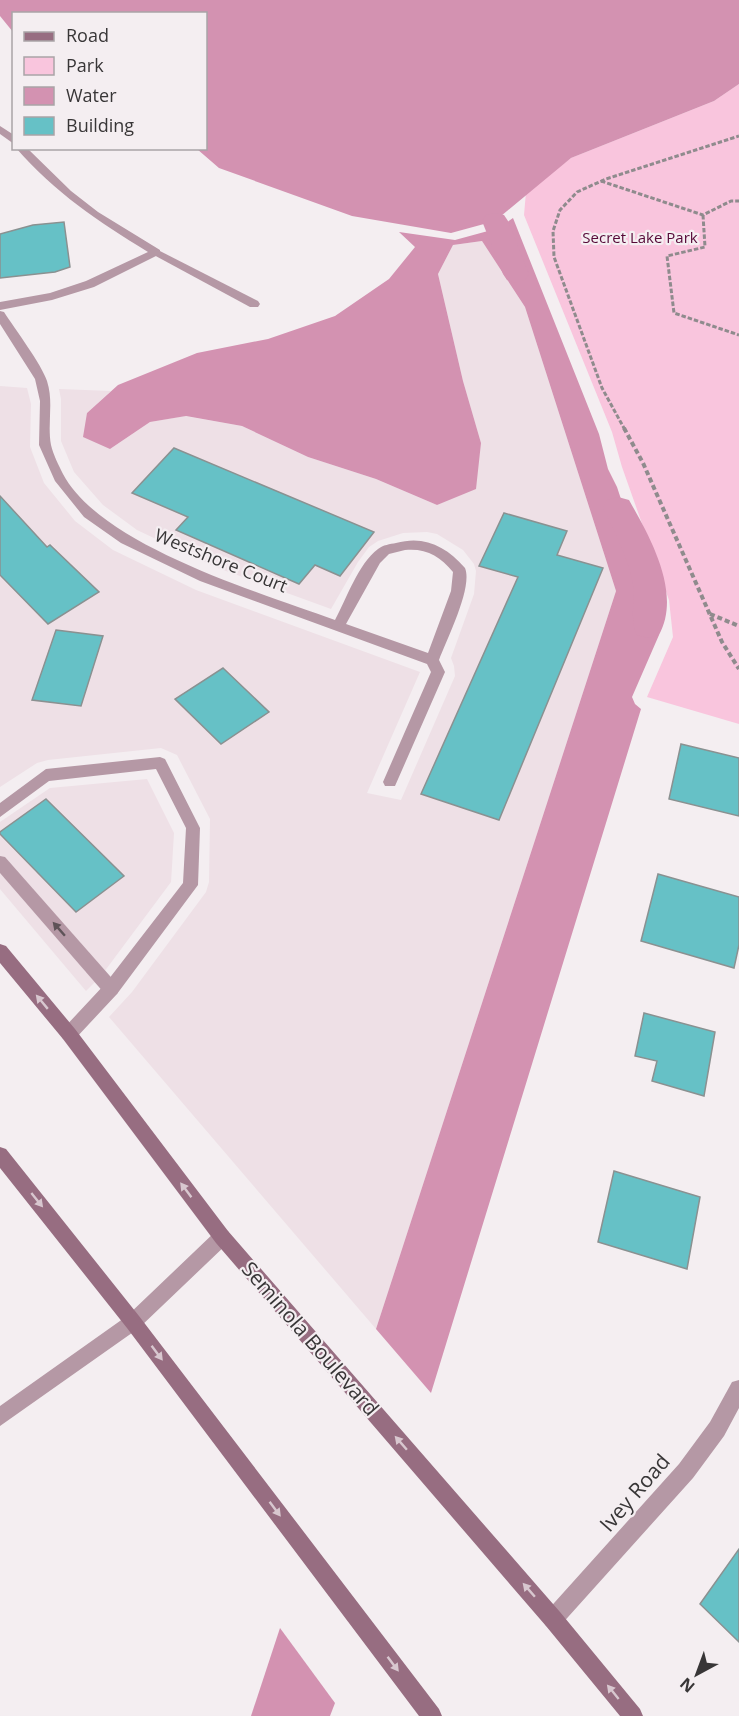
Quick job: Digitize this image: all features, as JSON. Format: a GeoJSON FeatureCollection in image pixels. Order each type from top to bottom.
{"type":"FeatureCollection","features":[{"type":"Feature","properties":{"kind":"main road","name":"Seminola Boulevard"},"geometry":{"type":"LineString","coordinates":[[0,951],[69,1034],[222,1237],[554,1619],[633,1716]]}},
{"type":"Feature","properties":{"kind":"main road"},"geometry":{"type":"LineString","coordinates":[[0,1155],[134,1322],[432,1716]]}},
{"type":"Feature","properties":{"kind":"street"},"geometry":{"type":"LineString","coordinates":[[0,129],[12,139]]}},
{"type":"Feature","properties":{"kind":"street"},"geometry":{"type":"LineString","coordinates":[[23,150],[68,193],[94,214],[156,252],[254,304]]}},
{"type":"Feature","properties":{"kind":"street"},"geometry":{"type":"LineString","coordinates":[[0,306],[52,296],[90,284],[156,252]]}},
{"type":"Feature","properties":{"kind":"street","name":"Westshore Court"},"geometry":{"type":"LineString","coordinates":[[0,315],[41,379],[46,401],[45,445],[59,478],[89,514],[126,540],[205,578],[432,660]]}},
{"type":"Feature","properties":{"kind":"street"},"geometry":{"type":"LineString","coordinates":[[338,626],[371,568],[383,552],[402,545],[427,544],[449,557],[460,571],[458,591],[432,660],[438,672],[390,782]]}},
{"type":"Feature","properties":{"kind":"street"},"geometry":{"type":"LineString","coordinates":[[0,811],[46,774],[160,763],[193,828],[190,885],[111,989],[69,1034]]}},
{"type":"Feature","properties":{"kind":"street"},"geometry":{"type":"LineString","coordinates":[[0,862],[111,989]]}},
{"type":"Feature","properties":{"kind":"street"},"geometry":{"type":"LineString","coordinates":[[0,1417],[134,1322],[222,1237]]}},
{"type":"Feature","properties":{"kind":"street","name":"Ivey Road"},"geometry":{"type":"LineString","coordinates":[[554,1619],[686,1471],[717,1429],[739,1389]]}},
{"type":"Feature","properties":{"kind":"path"},"geometry":{"type":"LineString","coordinates":[[739,136],[601,181],[577,192],[560,210],[553,231],[554,257],[602,388],[643,462],[722,642],[739,669]]}},
{"type":"Feature","properties":{"kind":"path"},"geometry":{"type":"LineString","coordinates":[[601,181],[703,215],[731,201],[739,201]]}},
{"type":"Feature","properties":{"kind":"path"},"geometry":{"type":"LineString","coordinates":[[703,215],[705,247],[667,256],[674,313],[739,334]]}},
{"type":"Feature","properties":{"kind":"path"},"geometry":{"type":"LineString","coordinates":[[710,614],[739,626]]}},
{"type":"Feature","properties":{"kind":"shaded area"},"geometry":{"type":"Polygon","coordinates":[[[482,241],[525,307],[616,591],[376,1329],[109,1017],[132,992],[206,892],[209,882],[210,819],[177,755],[161,748],[48,760],[37,763],[0,787],[0,386],[27,388],[31,404],[30,447],[44,483],[75,521],[113,550],[196,590],[420,672],[367,793],[401,800],[455,676],[451,658],[474,594],[476,571],[474,564],[463,550],[437,534],[427,532],[403,533],[378,541],[369,547],[358,562],[331,609],[215,567],[137,530],[103,505],[74,472],[61,441],[59,389],[111,391],[87,413],[110,449],[150,422],[185,416],[242,426],[308,457],[376,479],[437,505],[481,443],[463,381],[438,274],[453,245],[482,241]]]}},
{"type":"Feature","properties":{"kind":"shaded area"},"geometry":{"type":"Polygon","coordinates":[[[147,779],[174,833],[171,882],[101,976],[86,991],[0,889],[0,822],[50,788],[147,779]]]}},
{"type":"Feature","properties":{"kind":"green space","name":"Secret Lake Park"},"geometry":{"type":"Polygon","coordinates":[[[739,84],[739,724],[647,697],[673,637],[669,600],[612,432],[524,215],[526,192],[571,158],[714,101],[739,84]]]}},
{"type":"Feature","properties":{"kind":"water"},"geometry":{"type":"Polygon","coordinates":[[[0,0],[739,0],[739,84],[714,101],[571,158],[495,221],[451,233],[352,216],[219,168],[198,150],[207,150],[207,12],[12,12],[12,31],[0,16],[0,0]]]}},
{"type":"Feature","properties":{"kind":"water"},"geometry":{"type":"Polygon","coordinates":[[[513,218],[599,434],[608,469],[617,487],[655,602],[659,635],[632,697],[641,709],[431,1393],[376,1329],[616,591],[525,307],[482,241],[453,245],[438,274],[463,381],[481,443],[476,489],[437,505],[376,479],[308,457],[242,426],[186,416],[150,422],[110,449],[83,437],[87,413],[118,385],[197,353],[268,339],[335,316],[389,279],[415,247],[399,232],[455,240],[499,228],[513,218]]]}},
{"type":"Feature","properties":{"kind":"water"},"geometry":{"type":"Polygon","coordinates":[[[280,1628],[335,1703],[330,1716],[251,1716],[280,1628]]]}},
{"type":"Feature","properties":{"kind":"building"},"geometry":{"type":"Polygon","coordinates":[[[64,222],[70,267],[55,272],[0,278],[0,234],[33,225],[64,222]]]}},
{"type":"Feature","properties":{"kind":"building"},"geometry":{"type":"Polygon","coordinates":[[[174,448],[374,532],[340,576],[315,565],[299,584],[176,530],[188,517],[132,493],[174,448]]]}},
{"type":"Feature","properties":{"kind":"building"},"geometry":{"type":"Polygon","coordinates":[[[0,496],[47,547],[50,545],[99,592],[48,624],[0,575],[0,496]]]}},
{"type":"Feature","properties":{"kind":"building"},"geometry":{"type":"Polygon","coordinates":[[[504,513],[567,531],[557,555],[603,568],[499,820],[421,794],[518,577],[479,566],[504,513]]]}},
{"type":"Feature","properties":{"kind":"building"},"geometry":{"type":"Polygon","coordinates":[[[56,630],[103,636],[81,706],[32,700],[56,630]]]}},
{"type":"Feature","properties":{"kind":"building"},"geometry":{"type":"Polygon","coordinates":[[[223,668],[269,712],[221,744],[175,699],[223,668]]]}},
{"type":"Feature","properties":{"kind":"building"},"geometry":{"type":"Polygon","coordinates":[[[681,744],[739,758],[739,816],[669,799],[681,744]]]}},
{"type":"Feature","properties":{"kind":"building"},"geometry":{"type":"Polygon","coordinates":[[[46,799],[124,876],[76,912],[0,834],[46,799]]]}},
{"type":"Feature","properties":{"kind":"building"},"geometry":{"type":"Polygon","coordinates":[[[658,874],[739,897],[739,945],[734,968],[641,941],[658,874]]]}},
{"type":"Feature","properties":{"kind":"building"},"geometry":{"type":"Polygon","coordinates":[[[644,1013],[715,1032],[704,1096],[652,1081],[657,1061],[635,1056],[644,1013]]]}},
{"type":"Feature","properties":{"kind":"building"},"geometry":{"type":"Polygon","coordinates":[[[614,1171],[700,1197],[687,1269],[598,1242],[614,1171]]]}},
{"type":"Feature","properties":{"kind":"building"},"geometry":{"type":"Polygon","coordinates":[[[739,1549],[739,1642],[700,1604],[739,1549]]]}},
{"type":"Feature","properties":{"kind":"waterway"},"geometry":{"type":"LineString","coordinates":[[495,221],[516,274]]}},
{"type":"Feature","properties":{"kind":"waterway"},"geometry":{"type":"LineString","coordinates":[[618,508],[638,550],[648,580],[651,595],[648,626]]}}]}
